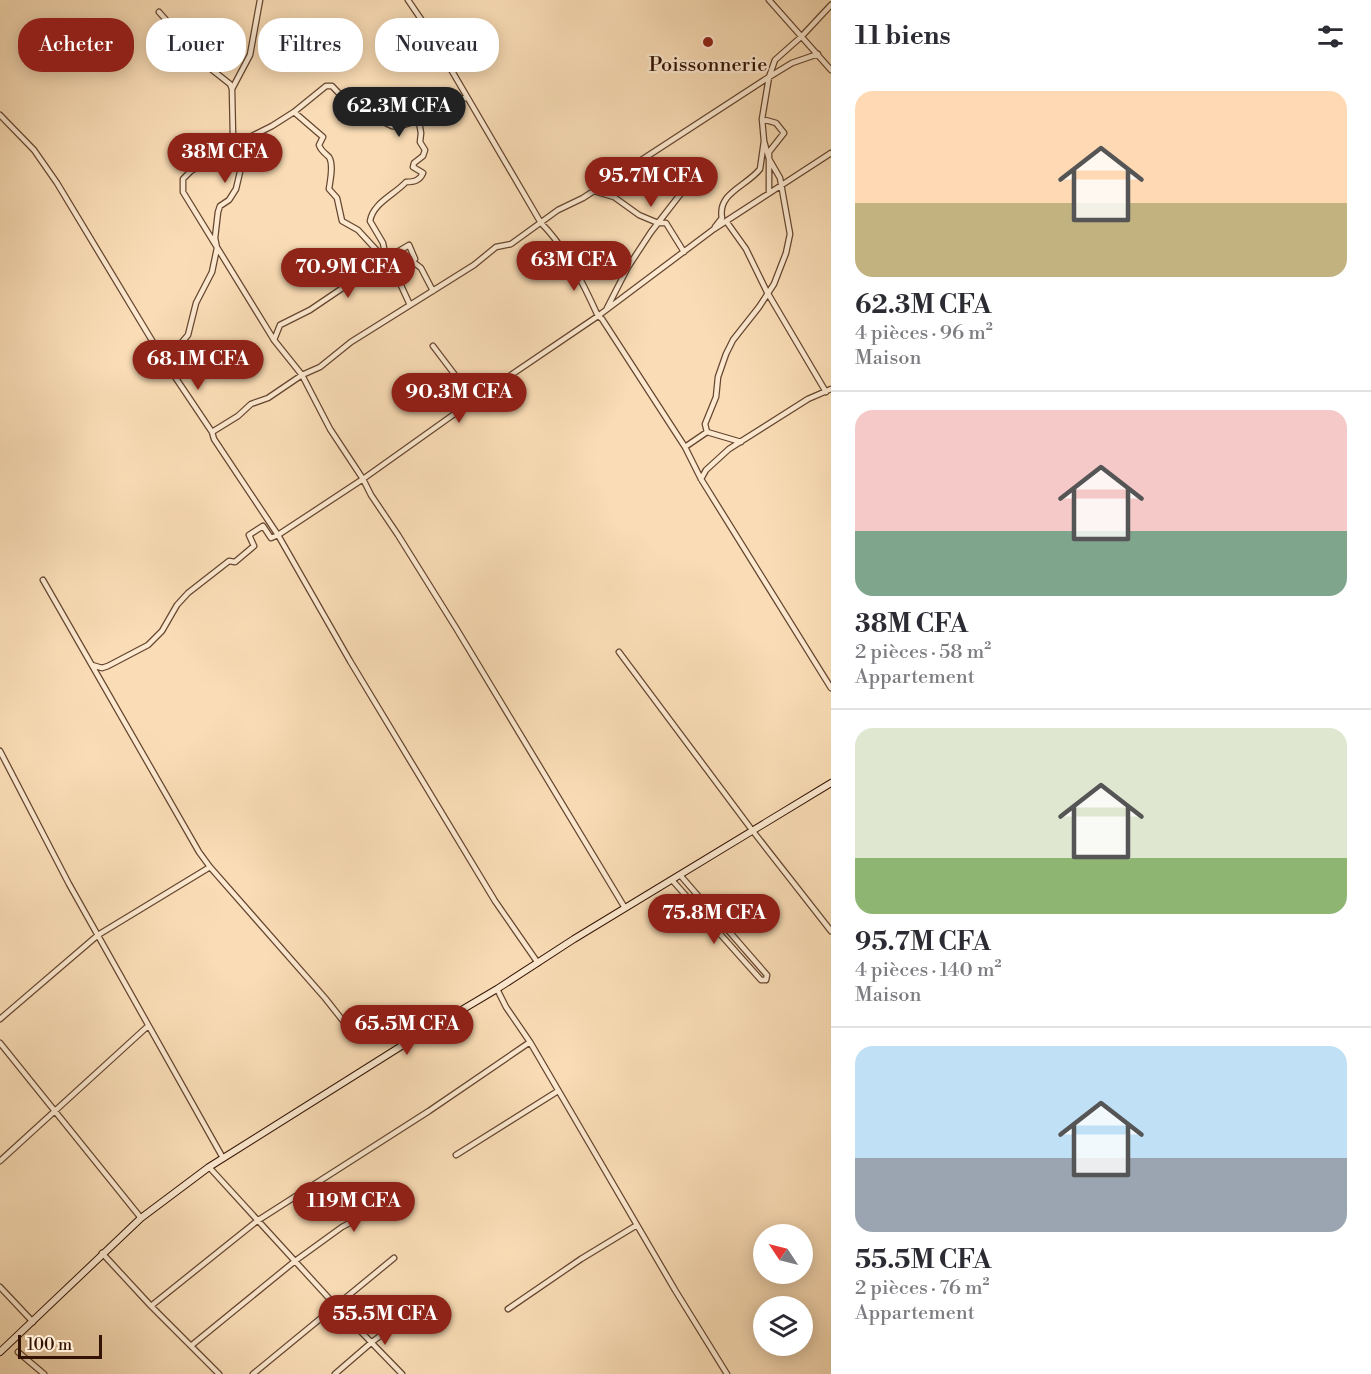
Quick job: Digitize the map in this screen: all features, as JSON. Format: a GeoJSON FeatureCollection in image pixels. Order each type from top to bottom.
{"type":"FeatureCollection","features":[{"type":"Feature","properties":{"kind":"street"},"geometry":{"type":"LineString","coordinates":[[232,89],[250,55],[261,0]]}},
{"type":"Feature","properties":{"kind":"street"},"geometry":{"type":"LineString","coordinates":[[408,0],[541,223],[552,234],[570,262],[598,316],[684,447],[701,479],[831,688]]}},
{"type":"Feature","properties":{"kind":"street"},"geometry":{"type":"LineString","coordinates":[[769,0],[831,70]]}},
{"type":"Feature","properties":{"kind":"street"},"geometry":{"type":"LineString","coordinates":[[707,432],[705,424],[716,397],[718,377],[726,354],[733,340],[759,307],[780,271],[790,234],[780,178],[769,159],[764,141],[762,119],[769,77],[775,60],[802,36],[831,4]]}},
{"type":"Feature","properties":{"kind":"street"},"geometry":{"type":"LineString","coordinates":[[159,12],[206,65],[230,84],[233,138],[240,172],[236,189],[229,200],[220,206],[218,212],[215,238],[217,248],[212,272],[196,303],[188,335],[165,362]]}},
{"type":"Feature","properties":{"kind":"street"},"geometry":{"type":"LineString","coordinates":[[212,432],[238,416],[251,404],[268,398],[302,375],[320,367],[351,342],[474,265],[496,247],[511,244],[558,210],[594,191],[792,63],[818,54]]}},
{"type":"Feature","properties":{"kind":"street"},"geometry":{"type":"LineString","coordinates":[[419,122],[392,126],[351,106],[332,86],[326,86],[294,112],[272,126],[234,145],[191,171],[183,179],[183,192],[274,340],[302,375],[330,429],[456,628],[625,908]]}},
{"type":"Feature","properties":{"kind":"street"},"geometry":{"type":"LineString","coordinates":[[419,122],[427,111],[436,106],[456,98],[467,98]]}},
{"type":"Feature","properties":{"kind":"street"},"geometry":{"type":"LineString","coordinates":[[294,112],[323,137],[318,145],[322,152],[330,158],[329,189],[337,198],[342,222],[358,230],[386,259],[393,268],[410,305]]}},
{"type":"Feature","properties":{"kind":"street"},"geometry":{"type":"LineString","coordinates":[[0,115],[39,157],[165,362],[278,535],[338,641],[495,901],[538,963]]}},
{"type":"Feature","properties":{"kind":"street"},"geometry":{"type":"LineString","coordinates":[[762,119],[776,123],[784,133],[770,150],[769,193]]}},
{"type":"Feature","properties":{"kind":"street"},"geometry":{"type":"LineString","coordinates":[[386,259],[382,243],[370,221],[371,212],[406,182],[413,182],[421,178],[423,173],[413,167],[414,163],[423,156],[425,150],[420,142],[422,134],[419,122]]}},
{"type":"Feature","properties":{"kind":"street"},"geometry":{"type":"LineString","coordinates":[[714,229],[722,218],[720,210],[723,200],[760,169],[764,141]]}},
{"type":"Feature","properties":{"kind":"street"},"geometry":{"type":"LineString","coordinates":[[92,665],[102,668],[119,662],[157,638],[177,604],[188,593],[229,561],[235,562],[251,550],[254,546],[249,535],[263,526],[271,538],[278,535],[598,316],[714,229],[831,153]]}},
{"type":"Feature","properties":{"kind":"street"},"geometry":{"type":"LineString","coordinates":[[606,310],[628,267],[696,174]]}},
{"type":"Feature","properties":{"kind":"street"},"geometry":{"type":"LineString","coordinates":[[594,191],[614,197],[639,215],[668,225],[684,252]]}},
{"type":"Feature","properties":{"kind":"street"},"geometry":{"type":"LineString","coordinates":[[701,479],[729,449],[808,399],[829,390],[768,292],[746,249],[726,221]]}},
{"type":"Feature","properties":{"kind":"street"},"geometry":{"type":"LineString","coordinates":[[274,340],[280,326],[310,310],[409,245],[415,259],[393,268]]}},
{"type":"Feature","properties":{"kind":"street"},"geometry":{"type":"LineString","coordinates":[[412,261],[421,268],[433,291]]}},
{"type":"Feature","properties":{"kind":"street"},"geometry":{"type":"LineString","coordinates":[[433,346],[474,400]]}},
{"type":"Feature","properties":{"kind":"street"},"geometry":{"type":"LineString","coordinates":[[684,447],[707,432],[741,442]]}},
{"type":"Feature","properties":{"kind":"street"},"geometry":{"type":"LineString","coordinates":[[44,580],[199,852],[210,867],[325,998],[355,1036],[383,1035],[411,1040]]}},
{"type":"Feature","properties":{"kind":"street"},"geometry":{"type":"LineString","coordinates":[[619,652],[752,830],[831,930]]}},
{"type":"Feature","properties":{"kind":"street"},"geometry":{"type":"LineString","coordinates":[[0,751],[98,935],[223,1158]]}},
{"type":"Feature","properties":{"kind":"street"},"geometry":{"type":"LineString","coordinates":[[0,1352],[141,1218],[209,1167],[411,1040],[831,783]]}},
{"type":"Feature","properties":{"kind":"street"},"geometry":{"type":"LineString","coordinates":[[0,1018],[98,935],[210,867]]}},
{"type":"Feature","properties":{"kind":"street"},"geometry":{"type":"LineString","coordinates":[[672,880],[760,980],[766,980],[767,975],[680,875]]}},
{"type":"Feature","properties":{"kind":"street"},"geometry":{"type":"LineString","coordinates":[[497,989],[727,1374]]}},
{"type":"Feature","properties":{"kind":"street"},"geometry":{"type":"LineString","coordinates":[[0,1161],[148,1026]]}},
{"type":"Feature","properties":{"kind":"street"},"geometry":{"type":"LineString","coordinates":[[151,1306],[257,1221],[429,1111],[530,1042]]}},
{"type":"Feature","properties":{"kind":"street"},"geometry":{"type":"LineString","coordinates":[[0,1043],[141,1218]]}},
{"type":"Feature","properties":{"kind":"street"},"geometry":{"type":"LineString","coordinates":[[456,1155],[558,1091]]}},
{"type":"Feature","properties":{"kind":"street"},"geometry":{"type":"LineString","coordinates":[[209,1167],[336,1306],[402,1374]]}},
{"type":"Feature","properties":{"kind":"street"},"geometry":{"type":"LineString","coordinates":[[192,1345],[295,1261],[342,1227],[406,1193]]}},
{"type":"Feature","properties":{"kind":"street"},"geometry":{"type":"LineString","coordinates":[[508,1309],[572,1265],[637,1225]]}},
{"type":"Feature","properties":{"kind":"street"},"geometry":{"type":"LineString","coordinates":[[102,1253],[219,1374]]}},
{"type":"Feature","properties":{"kind":"street"},"geometry":{"type":"LineString","coordinates":[[253,1374],[394,1258]]}},
{"type":"Feature","properties":{"kind":"street"},"geometry":{"type":"LineString","coordinates":[[0,1287],[33,1322]]}},
{"type":"Feature","properties":{"kind":"street"},"geometry":{"type":"LineString","coordinates":[[335,1374],[372,1342],[424,1303]]}},
{"type":"Feature","properties":{"kind":"street"},"geometry":{"type":"LineString","coordinates":[[18,1352],[44,1374]]}},
{"type":"Feature","properties":{"kind":"place","name":"Poissonnerie"},"geometry":{"type":"Point","coordinates":[708,42]}}]}
